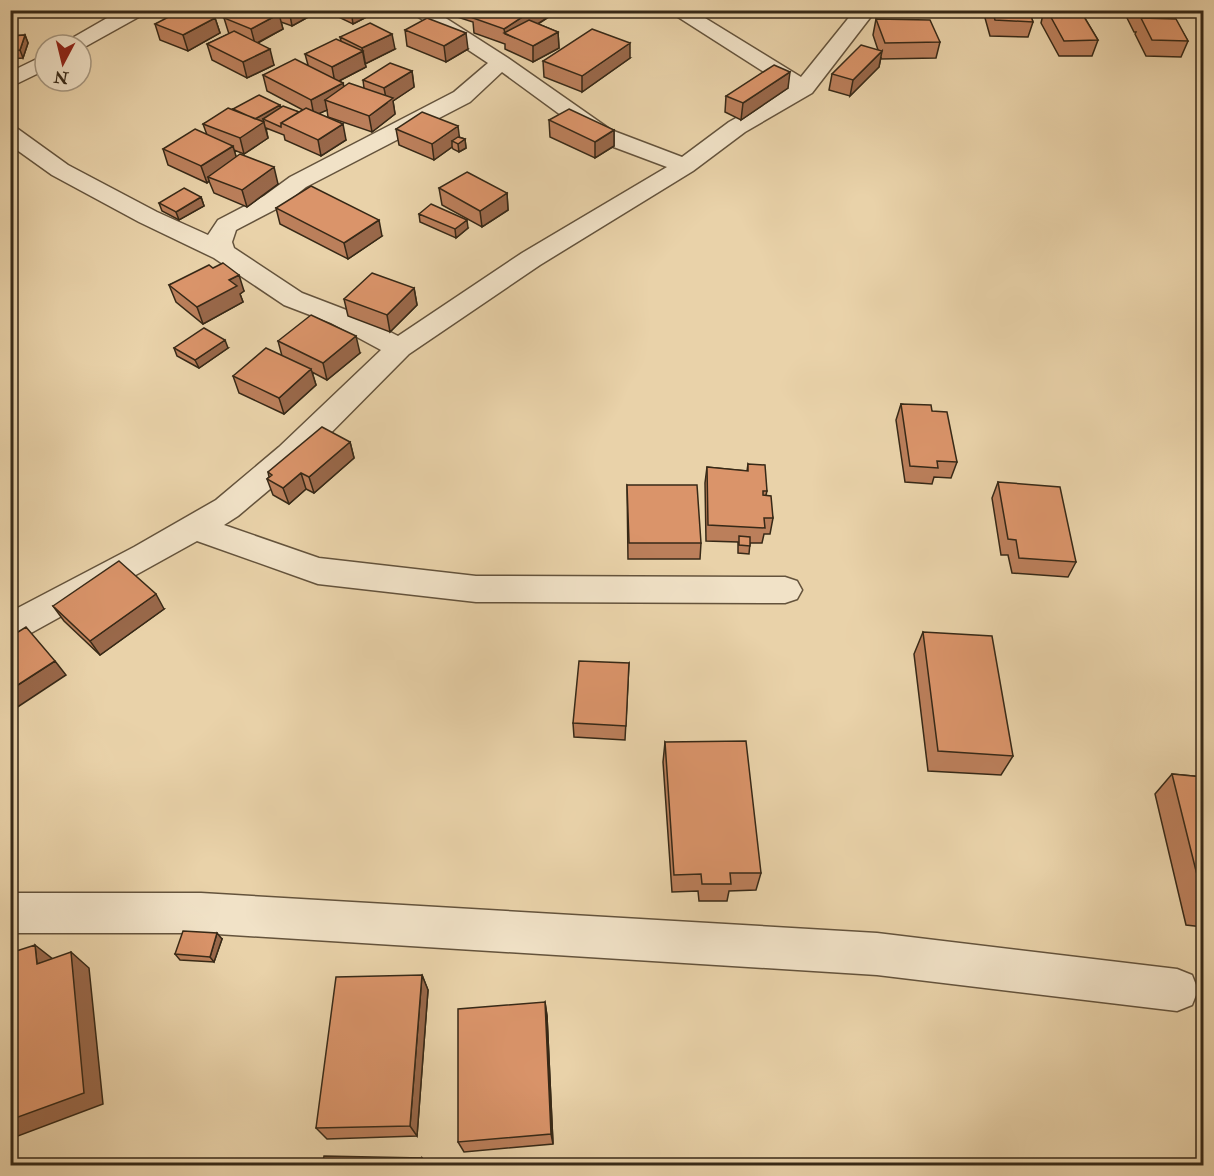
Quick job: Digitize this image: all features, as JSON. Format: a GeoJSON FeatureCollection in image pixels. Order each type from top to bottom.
{"type":"FeatureCollection","features":[{"type":"Feature","properties":{"kind":"street"},"geometry":{"type":"LineString","coordinates":[[93,34],[137,10]]}},
{"type":"Feature","properties":{"kind":"street"},"geometry":{"type":"LineString","coordinates":[[418,10],[501,62],[603,135],[685,166]]}},
{"type":"Feature","properties":{"kind":"street"},"geometry":{"type":"LineString","coordinates":[[677,10],[804,88]]}},
{"type":"Feature","properties":{"kind":"street"},"geometry":{"type":"LineString","coordinates":[[10,628],[145,556],[227,508],[290,455],[399,348],[531,259],[685,166],[737,127],[804,88],[866,10]]}},
{"type":"Feature","properties":{"kind":"street"},"geometry":{"type":"LineString","coordinates":[[223,252],[219,242],[220,233],[227,225],[273,201],[298,182],[462,97],[501,62]]}},
{"type":"Feature","properties":{"kind":"street"},"geometry":{"type":"LineString","coordinates":[[10,81],[33,68]]}},
{"type":"Feature","properties":{"kind":"street"},"geometry":{"type":"LineString","coordinates":[[10,134],[60,170],[148,217],[223,252],[293,299],[340,317],[399,348]]}},
{"type":"Feature","properties":{"kind":"street"},"geometry":{"type":"LineString","coordinates":[[194,527],[318,571],[476,590],[785,590]]}},
{"type":"Feature","properties":{"kind":"street"},"geometry":{"type":"LineString","coordinates":[[10,913],[201,913],[877,954],[1177,990]]}},
{"type":"Feature","properties":{"kind":"building"},"geometry":{"type":"Polygon","coordinates":[[[197,10],[215,18],[183,35],[155,24],[180,11],[189,14],[197,10]]]}},
{"type":"Feature","properties":{"kind":"building"},"geometry":{"type":"Polygon","coordinates":[[[239,10],[271,10],[279,14],[251,29],[224,18],[239,10]]]}},
{"type":"Feature","properties":{"kind":"building"},"geometry":{"type":"Polygon","coordinates":[[[484,10],[533,10],[504,29],[473,18],[484,10]]]}},
{"type":"Feature","properties":{"kind":"building"},"geometry":{"type":"Polygon","coordinates":[[[992,10],[1029,10],[1033,22],[995,20],[992,10]]]}},
{"type":"Feature","properties":{"kind":"building"},"geometry":{"type":"Polygon","coordinates":[[[1047,10],[1080,10],[1098,40],[1064,41],[1047,10]]]}},
{"type":"Feature","properties":{"kind":"building"},"geometry":{"type":"Polygon","coordinates":[[[1137,10],[1172,10],[1176,16],[1140,16],[1137,10]]]}},
{"type":"Feature","properties":{"kind":"building"},"geometry":{"type":"Polygon","coordinates":[[[427,18],[466,33],[444,46],[405,30],[427,18]]]}},
{"type":"Feature","properties":{"kind":"building"},"geometry":{"type":"Polygon","coordinates":[[[1141,18],[1176,19],[1188,41],[1152,40],[1141,18]]]}},
{"type":"Feature","properties":{"kind":"building"},"geometry":{"type":"Polygon","coordinates":[[[876,19],[930,20],[940,42],[885,43],[876,19]]]}},
{"type":"Feature","properties":{"kind":"building"},"geometry":{"type":"Polygon","coordinates":[[[529,20],[558,32],[533,46],[504,33],[529,20]]]}},
{"type":"Feature","properties":{"kind":"building"},"geometry":{"type":"Polygon","coordinates":[[[370,23],[392,34],[362,48],[340,37],[370,23]]]}},
{"type":"Feature","properties":{"kind":"building"},"geometry":{"type":"Polygon","coordinates":[[[592,29],[630,43],[582,76],[543,61],[592,29]]]}},
{"type":"Feature","properties":{"kind":"building"},"geometry":{"type":"Polygon","coordinates":[[[234,31],[270,49],[243,62],[207,44],[234,31]]]}},
{"type":"Feature","properties":{"kind":"building"},"geometry":{"type":"Polygon","coordinates":[[[25,35],[20,50],[10,51],[10,36],[25,35]]]}},
{"type":"Feature","properties":{"kind":"building"},"geometry":{"type":"Polygon","coordinates":[[[336,39],[363,51],[332,67],[305,54],[336,39]]]}},
{"type":"Feature","properties":{"kind":"building"},"geometry":{"type":"Polygon","coordinates":[[[861,45],[882,51],[853,80],[832,74],[861,45]]]}},
{"type":"Feature","properties":{"kind":"building"},"geometry":{"type":"Polygon","coordinates":[[[295,59],[343,83],[311,100],[263,75],[295,59]]]}},
{"type":"Feature","properties":{"kind":"building"},"geometry":{"type":"Polygon","coordinates":[[[390,63],[412,71],[384,88],[363,80],[390,63]]]}},
{"type":"Feature","properties":{"kind":"building"},"geometry":{"type":"Polygon","coordinates":[[[774,65],[790,72],[743,103],[726,96],[774,65]]]}},
{"type":"Feature","properties":{"kind":"building"},"geometry":{"type":"Polygon","coordinates":[[[349,83],[393,98],[369,116],[325,100],[349,83]]]}},
{"type":"Feature","properties":{"kind":"building"},"geometry":{"type":"Polygon","coordinates":[[[259,95],[280,105],[255,119],[233,109],[259,95]]]}},
{"type":"Feature","properties":{"kind":"building"},"geometry":{"type":"Polygon","coordinates":[[[283,106],[299,112],[281,123],[281,127],[263,119],[283,106]]]}},
{"type":"Feature","properties":{"kind":"building"},"geometry":{"type":"Polygon","coordinates":[[[228,108],[264,122],[240,138],[203,124],[228,108]]]}},
{"type":"Feature","properties":{"kind":"building"},"geometry":{"type":"Polygon","coordinates":[[[306,108],[343,124],[318,140],[281,123],[306,108]]]}},
{"type":"Feature","properties":{"kind":"building"},"geometry":{"type":"Polygon","coordinates":[[[569,109],[614,130],[595,142],[549,120],[569,109]]]}},
{"type":"Feature","properties":{"kind":"building"},"geometry":{"type":"Polygon","coordinates":[[[422,112],[458,126],[432,144],[396,129],[422,112]]]}},
{"type":"Feature","properties":{"kind":"building"},"geometry":{"type":"Polygon","coordinates":[[[195,129],[233,146],[201,166],[163,149],[195,129]]]}},
{"type":"Feature","properties":{"kind":"building"},"geometry":{"type":"Polygon","coordinates":[[[458,137],[465,139],[458,144],[452,141],[458,137]]]}},
{"type":"Feature","properties":{"kind":"building"},"geometry":{"type":"Polygon","coordinates":[[[240,154],[274,167],[242,190],[208,177],[240,154]]]}},
{"type":"Feature","properties":{"kind":"building"},"geometry":{"type":"Polygon","coordinates":[[[467,172],[507,193],[480,211],[439,188],[467,172]]]}},
{"type":"Feature","properties":{"kind":"building"},"geometry":{"type":"Polygon","coordinates":[[[311,186],[379,220],[344,243],[276,208],[311,186]]]}},
{"type":"Feature","properties":{"kind":"building"},"geometry":{"type":"Polygon","coordinates":[[[184,188],[201,197],[176,212],[159,203],[184,188]]]}},
{"type":"Feature","properties":{"kind":"building"},"geometry":{"type":"Polygon","coordinates":[[[431,204],[467,220],[455,229],[419,214],[431,204]]]}},
{"type":"Feature","properties":{"kind":"building"},"geometry":{"type":"Polygon","coordinates":[[[223,263],[239,275],[229,280],[237,286],[197,307],[169,285],[209,265],[213,268],[223,263]]]}},
{"type":"Feature","properties":{"kind":"building"},"geometry":{"type":"Polygon","coordinates":[[[372,273],[414,288],[387,315],[344,299],[372,273]]]}},
{"type":"Feature","properties":{"kind":"building"},"geometry":{"type":"Polygon","coordinates":[[[311,315],[356,336],[323,363],[278,341],[311,315]]]}},
{"type":"Feature","properties":{"kind":"building"},"geometry":{"type":"Polygon","coordinates":[[[204,328],[225,340],[195,360],[174,348],[204,328]]]}},
{"type":"Feature","properties":{"kind":"building"},"geometry":{"type":"Polygon","coordinates":[[[266,348],[311,369],[279,398],[233,376],[266,348]]]}},
{"type":"Feature","properties":{"kind":"building"},"geometry":{"type":"Polygon","coordinates":[[[901,404],[931,405],[932,411],[947,412],[957,462],[937,461],[938,468],[910,466],[901,404]]]}},
{"type":"Feature","properties":{"kind":"building"},"geometry":{"type":"Polygon","coordinates":[[[322,427],[350,442],[309,477],[301,473],[283,488],[267,479],[272,475],[268,472],[322,427]]]}},
{"type":"Feature","properties":{"kind":"building"},"geometry":{"type":"Polygon","coordinates":[[[748,464],[765,465],[767,491],[763,491],[763,495],[771,496],[773,518],[764,518],[765,528],[708,525],[707,467],[748,471],[748,464]]]}},
{"type":"Feature","properties":{"kind":"building"},"geometry":{"type":"Polygon","coordinates":[[[998,482],[1060,487],[1076,562],[1019,558],[1016,540],[1008,539],[998,482]]]}},
{"type":"Feature","properties":{"kind":"building"},"geometry":{"type":"Polygon","coordinates":[[[627,485],[697,485],[701,543],[629,543],[627,485]]]}},
{"type":"Feature","properties":{"kind":"building"},"geometry":{"type":"Polygon","coordinates":[[[739,536],[750,537],[750,546],[739,545],[739,536]]]}},
{"type":"Feature","properties":{"kind":"building"},"geometry":{"type":"Polygon","coordinates":[[[119,561],[156,594],[90,641],[53,606],[119,561]]]}},
{"type":"Feature","properties":{"kind":"building"},"geometry":{"type":"Polygon","coordinates":[[[26,627],[55,661],[10,690],[10,637],[26,627]]]}},
{"type":"Feature","properties":{"kind":"building"},"geometry":{"type":"Polygon","coordinates":[[[923,632],[992,636],[1013,756],[938,751],[923,632]]]}},
{"type":"Feature","properties":{"kind":"building"},"geometry":{"type":"Polygon","coordinates":[[[579,661],[629,663],[626,726],[573,723],[579,661]]]}},
{"type":"Feature","properties":{"kind":"building"},"geometry":{"type":"Polygon","coordinates":[[[746,741],[761,873],[730,873],[731,884],[702,884],[701,874],[674,875],[665,742],[746,741]]]}},
{"type":"Feature","properties":{"kind":"building"},"geometry":{"type":"Polygon","coordinates":[[[1172,774],[1203,777],[1203,899],[1172,774]]]}},
{"type":"Feature","properties":{"kind":"building"},"geometry":{"type":"Polygon","coordinates":[[[183,931],[217,933],[210,957],[175,954],[183,931]]]}},
{"type":"Feature","properties":{"kind":"building"},"geometry":{"type":"Polygon","coordinates":[[[35,945],[37,964],[71,952],[84,1093],[10,1120],[10,953],[35,945]]]}},
{"type":"Feature","properties":{"kind":"building"},"geometry":{"type":"Polygon","coordinates":[[[422,975],[410,1126],[316,1128],[336,977],[422,975]]]}},
{"type":"Feature","properties":{"kind":"building"},"geometry":{"type":"Polygon","coordinates":[[[545,1002],[551,1134],[458,1142],[458,1009],[545,1002]]]}},
{"type":"Feature","properties":{"kind":"building"},"geometry":{"type":"Polygon","coordinates":[[[324,1156],[422,1158],[421,1166],[322,1166],[324,1156]]]}},
{"type":"Feature","properties":{"kind":"building"},"geometry":{"type":"Polygon","coordinates":[[[556,1161],[556,1166],[440,1166],[440,1162],[556,1161]]]}}]}
